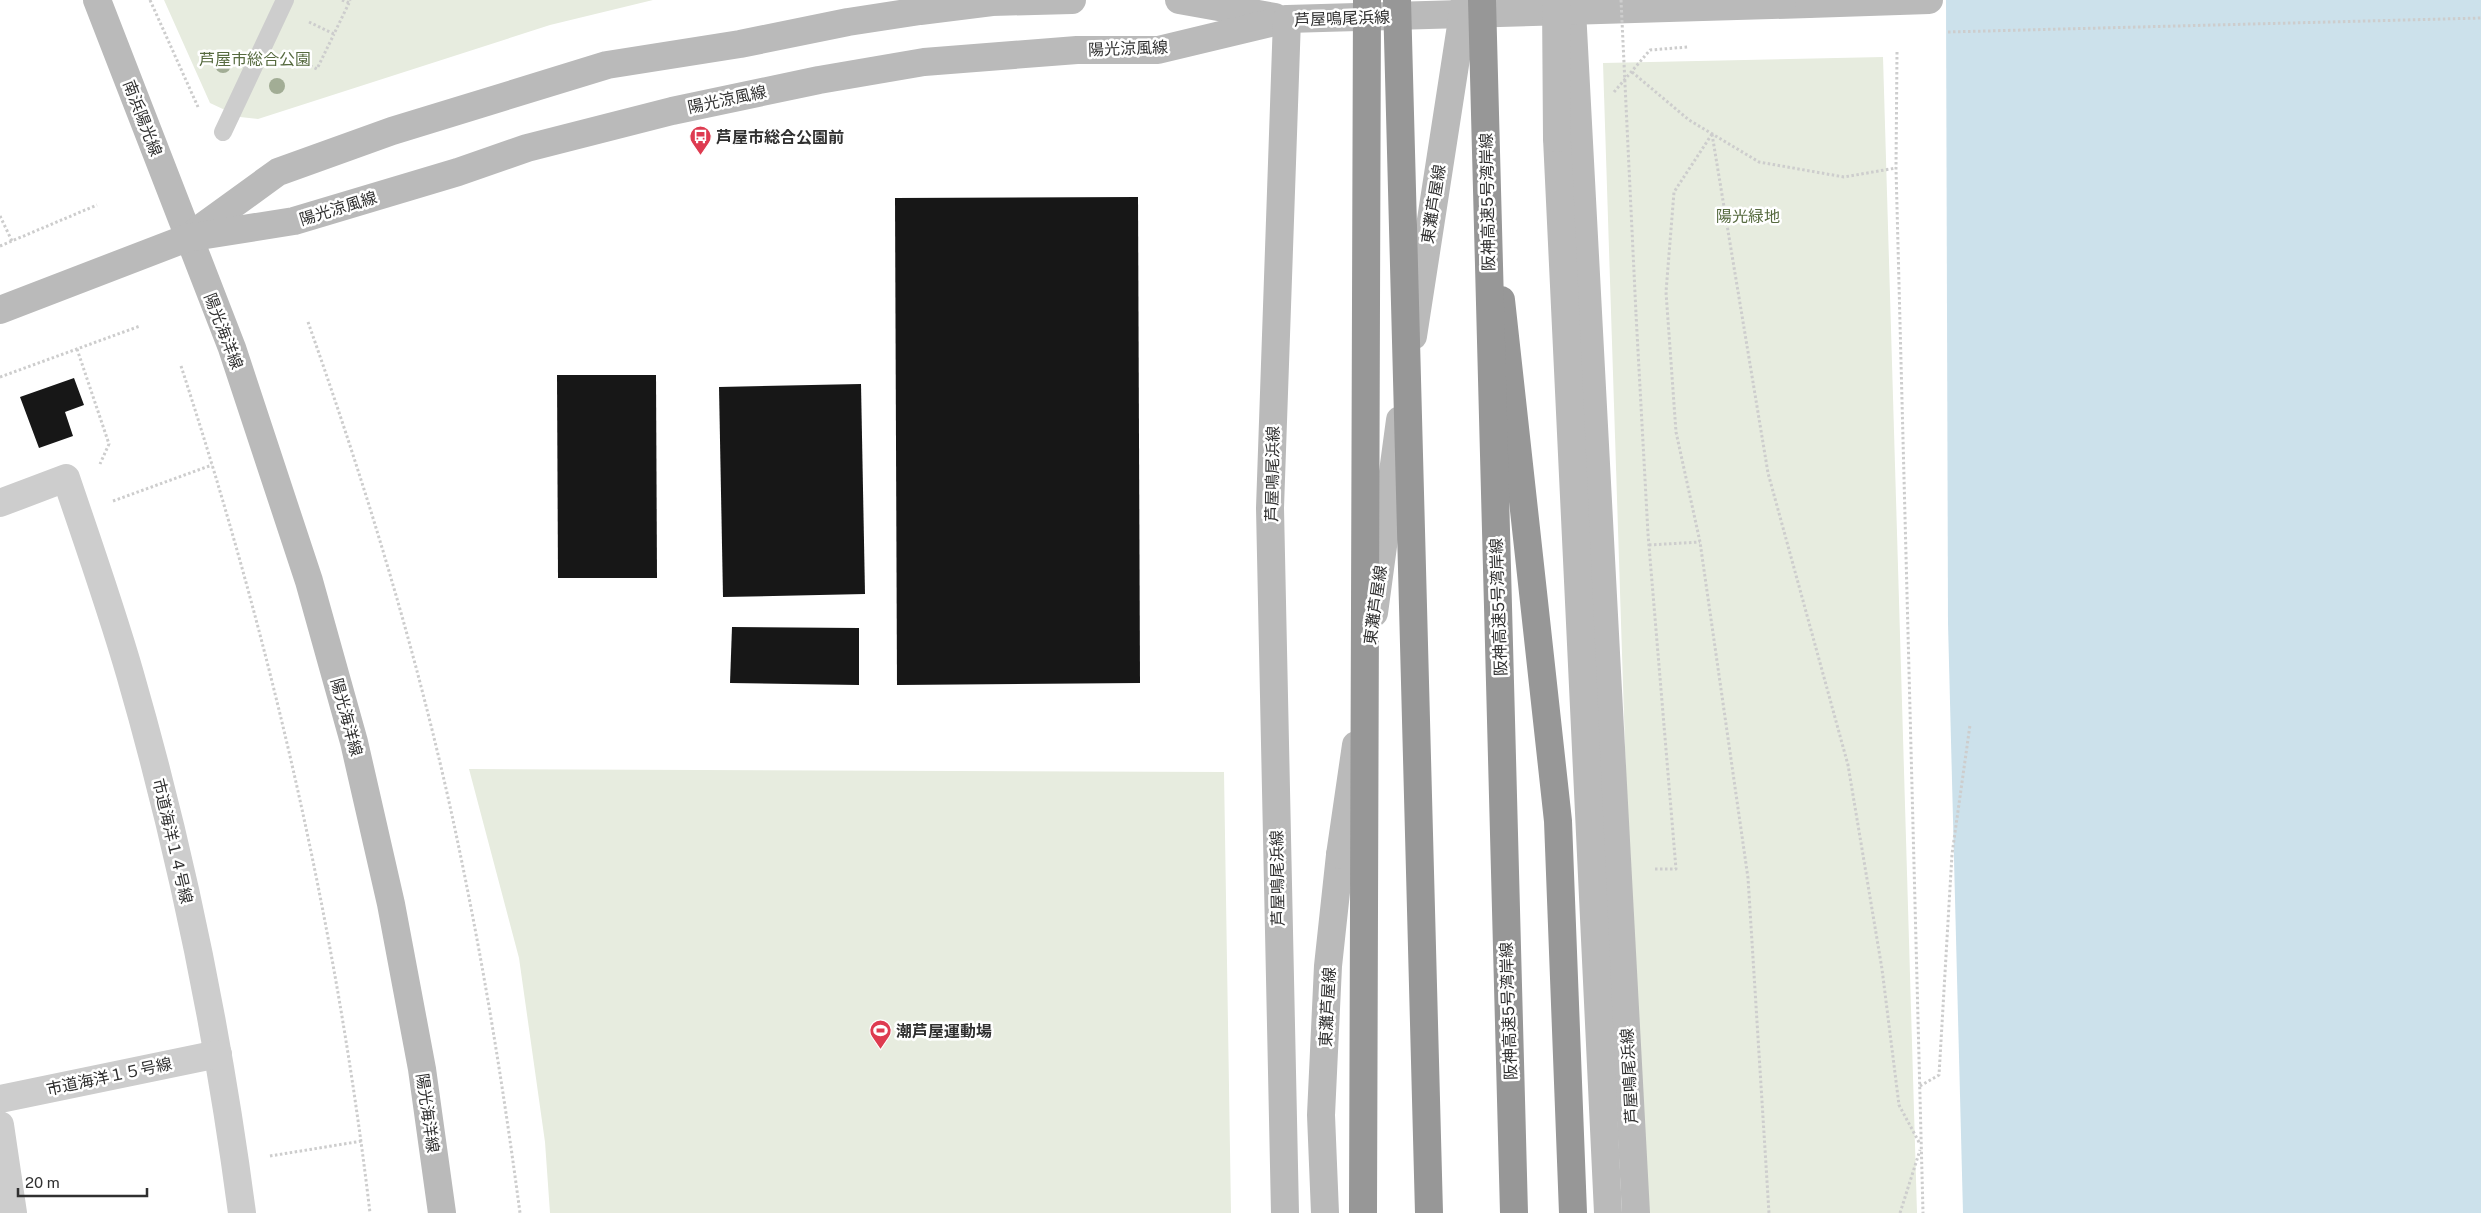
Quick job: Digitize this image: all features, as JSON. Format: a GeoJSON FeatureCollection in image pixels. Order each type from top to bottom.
{"type":"FeatureCollection","features":[{"type":"Feature","properties":{"kind":"highway"},"geometry":{"type":"LineString","coordinates":[[1364,1213],[1367,0]]}},
{"type":"Feature","properties":{"kind":"highway"},"geometry":{"type":"LineString","coordinates":[[1397,0],[1429,1213]]}},
{"type":"Feature","properties":{"kind":"highway","name":"阪神高速5号湾岸線"},"geometry":{"type":"LineString","coordinates":[[1482,0],[1514,1213]]}},
{"type":"Feature","properties":{"kind":"highway"},"geometry":{"type":"LineString","coordinates":[[1486,164],[1558,821],[1573,1213]]}},
{"type":"Feature","properties":{"kind":"main road","name":"南浜陽光線"},"geometry":{"type":"LineString","coordinates":[[97,0],[154,145],[187,238]]}},
{"type":"Feature","properties":{"kind":"main road"},"geometry":{"type":"LineString","coordinates":[[0,310],[187,238],[278,172],[392,131],[607,65],[740,44],[848,22],[920,11],[992,2],[1072,0]]}},
{"type":"Feature","properties":{"kind":"main road"},"geometry":{"type":"LineString","coordinates":[[1179,0],[1287,19]]}},
{"type":"Feature","properties":{"kind":"main road","name":"東灘芦屋線"},"geometry":{"type":"LineString","coordinates":[[1325,1213],[1322,1115],[1328,966],[1340,854],[1405,386],[1465,0]]}},
{"type":"Feature","properties":{"kind":"main road","name":"芦屋鳴尾浜線"},"geometry":{"type":"LineString","coordinates":[[1285,1213],[1270,508],[1287,19],[1564,5],[1809,4],[1929,0]]}},
{"type":"Feature","properties":{"kind":"main road"},"geometry":{"type":"LineString","coordinates":[[1564,5],[1557,138],[1608,1213]]}},
{"type":"Feature","properties":{"kind":"main road","name":"芦屋鳴尾浜線"},"geometry":{"type":"LineString","coordinates":[[1564,5],[1610,709],[1636,1213]]}},
{"type":"Feature","properties":{"kind":"main road","name":"陽光涼風線"},"geometry":{"type":"LineString","coordinates":[[187,238],[294,221],[458,172],[527,148],[672,111],[819,80],[924,62],[1077,50],[1158,50],[1287,19]]}},
{"type":"Feature","properties":{"kind":"main road","name":"陽光海洋線"},"geometry":{"type":"LineString","coordinates":[[187,238],[232,348],[267,448],[309,581],[354,742],[376,832],[407,986],[422,1069],[442,1213]]}},
{"type":"Feature","properties":{"kind":"street","name":"市道海洋１４号線"},"geometry":{"type":"LineString","coordinates":[[0,502],[66,478],[130,673],[159,781],[197,944],[218,1054],[242,1213]]}},
{"type":"Feature","properties":{"kind":"street","name":"市道海洋１５号線"},"geometry":{"type":"LineString","coordinates":[[0,1099],[218,1054]]}},
{"type":"Feature","properties":{"kind":"street"},"geometry":{"type":"LineString","coordinates":[[0,1125],[13,1213]]}},
{"type":"Feature","properties":{"kind":"lane"},"geometry":{"type":"LineString","coordinates":[[223,132],[283,5]]}},
{"type":"Feature","properties":{"kind":"path"},"geometry":{"type":"LineString","coordinates":[[150,0],[202,115]]}},
{"type":"Feature","properties":{"kind":"path"},"geometry":{"type":"LineString","coordinates":[[264,44],[317,69],[349,2],[342,0]]}},
{"type":"Feature","properties":{"kind":"path"},"geometry":{"type":"LineString","coordinates":[[1621,0],[1649,545],[1676,869],[1649,869]]}},
{"type":"Feature","properties":{"kind":"path"},"geometry":{"type":"LineString","coordinates":[[283,5],[334,34]]}},
{"type":"Feature","properties":{"kind":"path"},"geometry":{"type":"LineString","coordinates":[[1938,32],[2481,18]]}},
{"type":"Feature","properties":{"kind":"path"},"geometry":{"type":"LineString","coordinates":[[1897,52],[1896,168],[1923,1213]]}},
{"type":"Feature","properties":{"kind":"path"},"geometry":{"type":"LineString","coordinates":[[1632,72],[1689,120],[1759,162],[1844,177],[1896,168]]}},
{"type":"Feature","properties":{"kind":"path"},"geometry":{"type":"LineString","coordinates":[[1712,134],[1674,192],[1666,292],[1676,432],[1700,542],[1748,878],[1769,1213]]}},
{"type":"Feature","properties":{"kind":"path"},"geometry":{"type":"LineString","coordinates":[[1712,134],[1768,473],[1848,766],[1882,969],[1899,1105],[1921,1146],[1900,1213]]}},
{"type":"Feature","properties":{"kind":"path"},"geometry":{"type":"LineString","coordinates":[[0,246],[97,205]]}},
{"type":"Feature","properties":{"kind":"path"},"geometry":{"type":"LineString","coordinates":[[0,216],[12,241]]}},
{"type":"Feature","properties":{"kind":"path"},"geometry":{"type":"LineString","coordinates":[[308,322],[374,521],[401,614],[440,766],[484,972],[504,1093],[520,1213]]}},
{"type":"Feature","properties":{"kind":"path"},"geometry":{"type":"LineString","coordinates":[[0,377],[140,326]]}},
{"type":"Feature","properties":{"kind":"path"},"geometry":{"type":"LineString","coordinates":[[77,349],[109,444],[78,514]]}},
{"type":"Feature","properties":{"kind":"path"},"geometry":{"type":"LineString","coordinates":[[180,366],[212,465],[262,641],[301,800],[335,970],[362,1141],[370,1213]]}},
{"type":"Feature","properties":{"kind":"path"},"geometry":{"type":"LineString","coordinates":[[78,514],[212,465]]}},
{"type":"Feature","properties":{"kind":"path"},"geometry":{"type":"LineString","coordinates":[[1649,545],[1700,542]]}},
{"type":"Feature","properties":{"kind":"path"},"geometry":{"type":"LineString","coordinates":[[1920,1086],[1939,1075],[1952,854],[1970,725]]}},
{"type":"Feature","properties":{"kind":"path"},"geometry":{"type":"LineString","coordinates":[[235,1162],[362,1141]]}},
{"type":"Feature","properties":{"kind":"green space","name":"芦屋市総合公園"},"geometry":{"type":"Polygon","coordinates":[[[164,0],[653,0],[550,25],[258,119],[240,117],[210,103],[164,0]]]}},
{"type":"Feature","properties":{"kind":"green space","name":"陽光緑地"},"geometry":{"type":"Polygon","coordinates":[[[1883,57],[1917,1213],[1640,1213],[1603,63],[1883,57]]]}},
{"type":"Feature","properties":{"kind":"green space","name":"潮芦屋運動場"},"geometry":{"type":"Polygon","coordinates":[[[469,769],[1224,772],[1231,1213],[550,1213],[545,1142],[519,958],[469,769]]]}},
{"type":"Feature","properties":{"kind":"water"},"geometry":{"type":"Polygon","coordinates":[[[1946,0],[2481,0],[2481,1213],[1963,1213],[1948,623],[1946,0]]]}},
{"type":"Feature","properties":{"kind":"building"},"geometry":{"type":"Polygon","coordinates":[[[1138,197],[1140,683],[897,685],[895,198],[1138,197]]]}},
{"type":"Feature","properties":{"kind":"building"},"geometry":{"type":"Polygon","coordinates":[[[557,375],[656,375],[657,578],[558,578],[557,375]]]}},
{"type":"Feature","properties":{"kind":"building"},"geometry":{"type":"Polygon","coordinates":[[[74,378],[84,405],[65,412],[73,436],[39,448],[20,397],[74,378]]]}},
{"type":"Feature","properties":{"kind":"building"},"geometry":{"type":"Polygon","coordinates":[[[861,384],[865,594],[723,597],[719,387],[861,384]]]}},
{"type":"Feature","properties":{"kind":"building"},"geometry":{"type":"Polygon","coordinates":[[[732,627],[859,628],[859,685],[730,683],[732,627]]]}},
{"type":"Feature","properties":{"kind":"place","name":"芦屋市総合公園前"},"geometry":{"type":"Point","coordinates":[700,156]}},
{"type":"Feature","properties":{"kind":"place","name":"潮芦屋運動場"},"geometry":{"type":"Point","coordinates":[880,1050]}}]}
